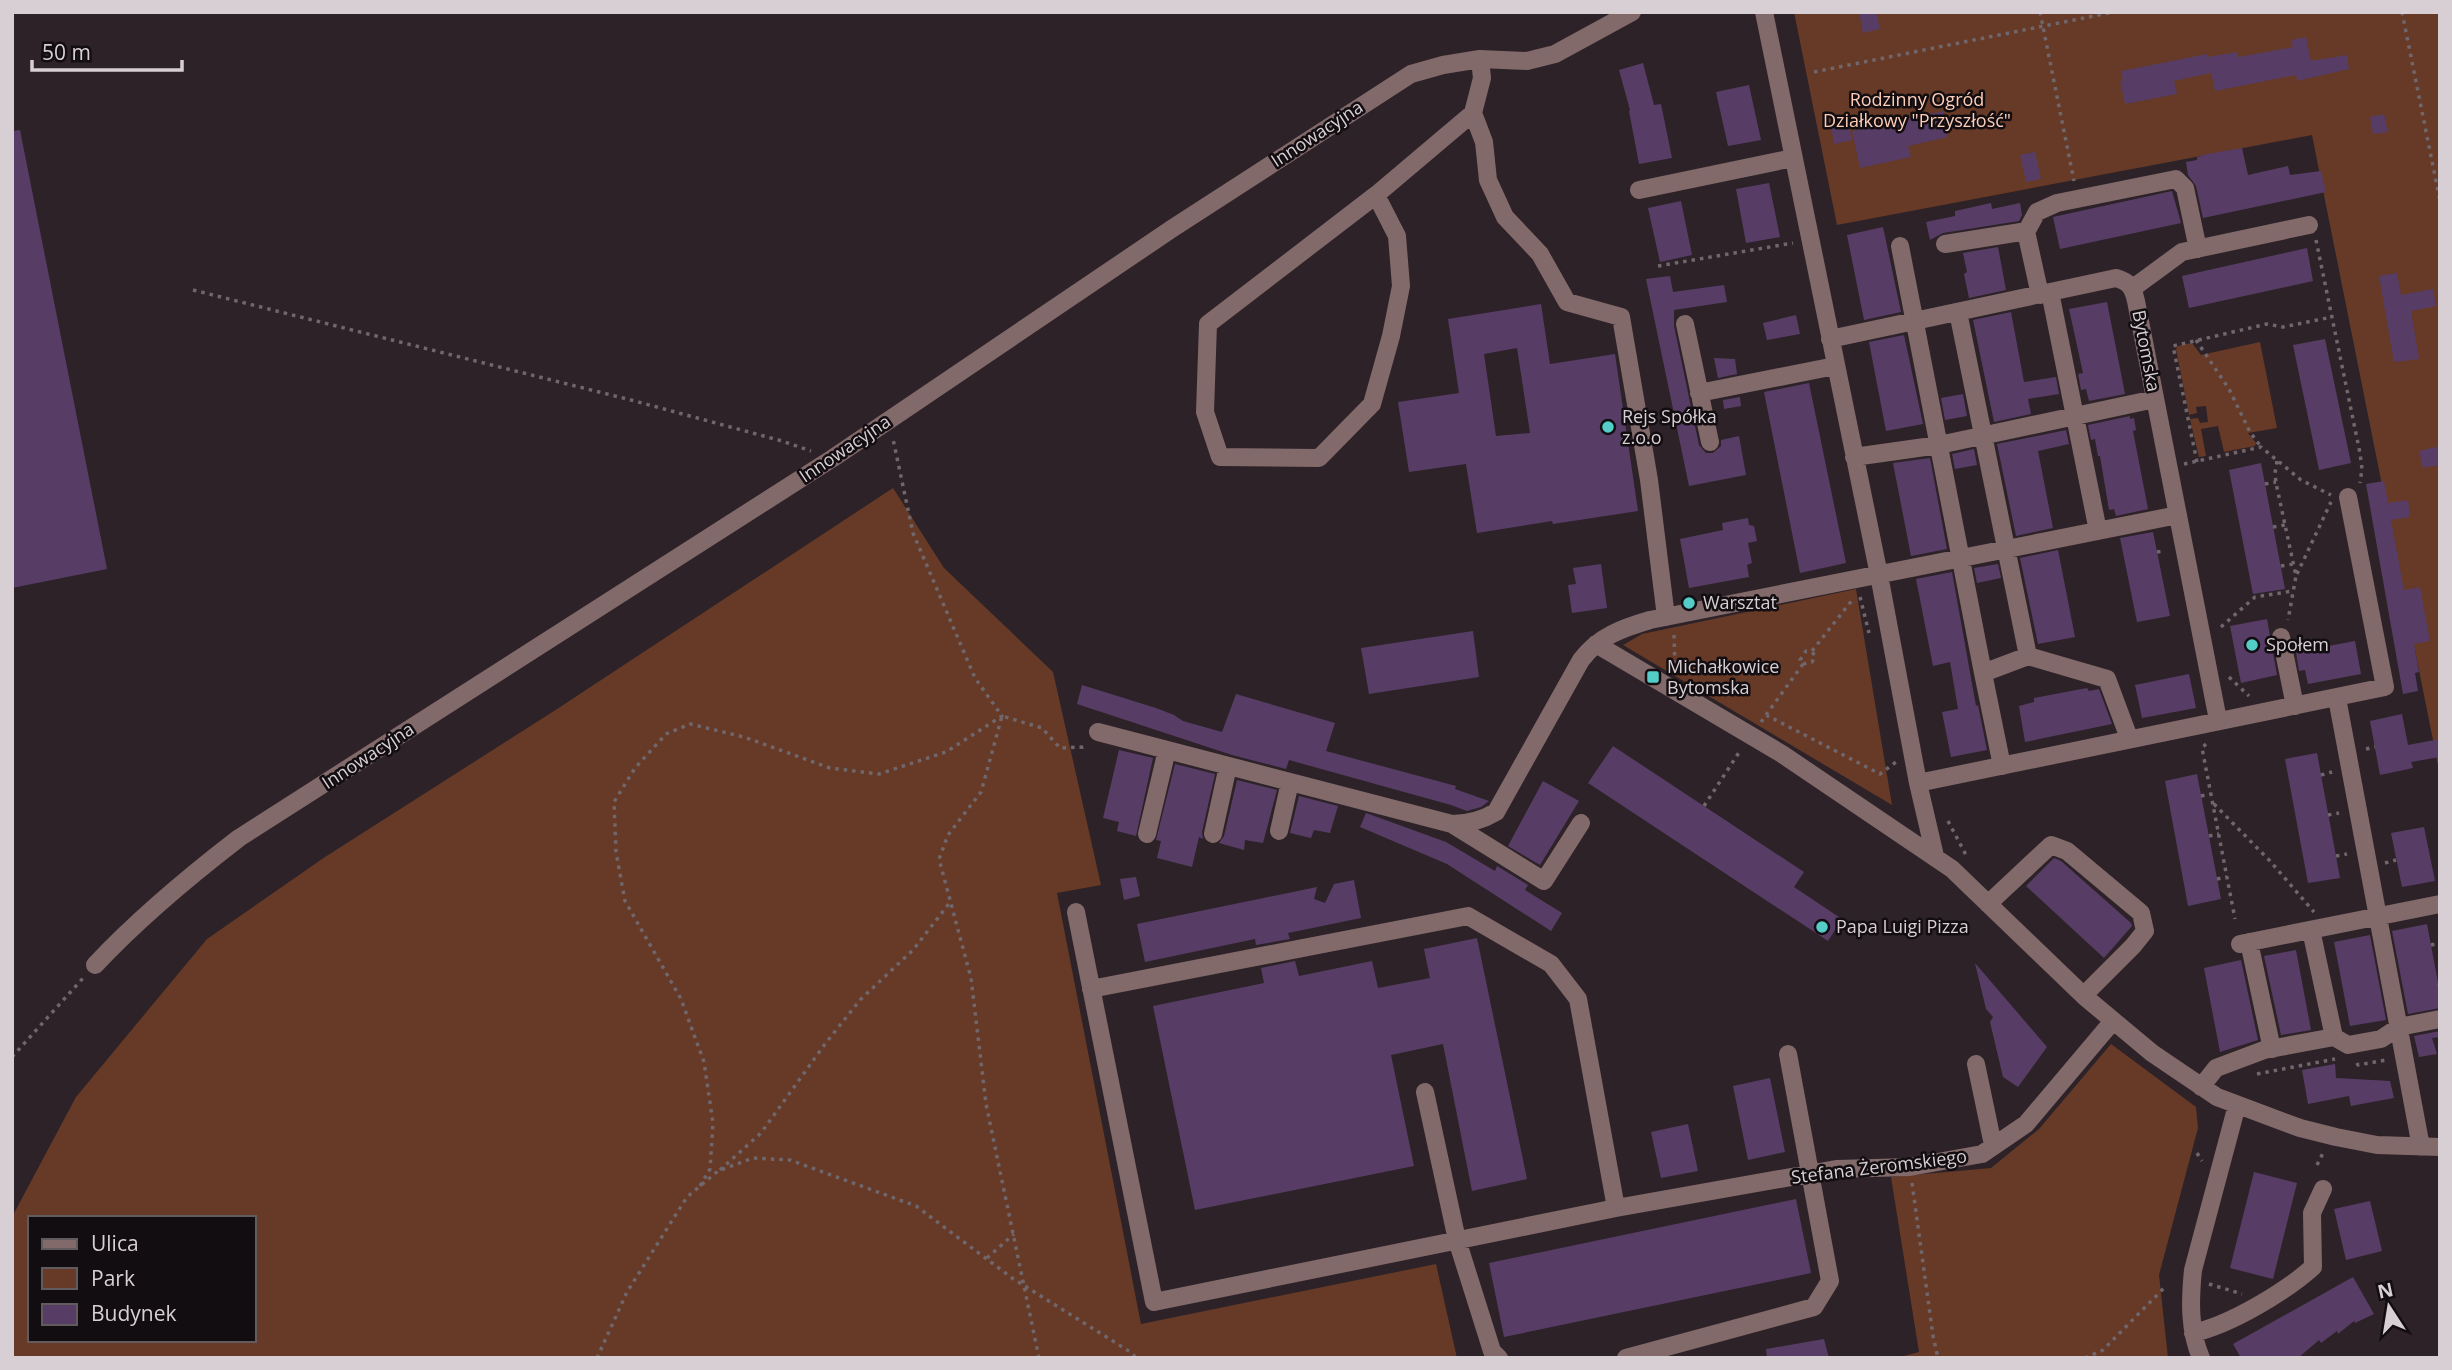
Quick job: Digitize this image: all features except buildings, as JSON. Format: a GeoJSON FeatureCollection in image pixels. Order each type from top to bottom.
{"type":"FeatureCollection","features":[{"type":"Feature","properties":{"kind":"street","name":"Innowacyjna"},"geometry":{"type":"LineString","coordinates":[[95,965],[130,928],[181,882],[239,838],[833,458],[1173,228],[1411,74],[1480,59],[1527,61],[1555,54],[1632,12]]}},
{"type":"Feature","properties":{"kind":"street"},"geometry":{"type":"LineString","coordinates":[[1764,12],[1879,575],[1918,783],[1935,856]]}},
{"type":"Feature","properties":{"kind":"street"},"geometry":{"type":"LineString","coordinates":[[1480,59],[1482,78],[1473,113],[1484,142],[1488,180],[1505,217],[1541,254],[1567,302],[1621,317],[1670,616]]}},
{"type":"Feature","properties":{"kind":"street"},"geometry":{"type":"LineString","coordinates":[[1376,195],[1397,236],[1401,286],[1391,336],[1372,404],[1319,458],[1220,457],[1205,412],[1208,324],[1376,195],[1473,113]]}},
{"type":"Feature","properties":{"kind":"street"},"geometry":{"type":"LineString","coordinates":[[1639,190],[1793,158]]}},
{"type":"Feature","properties":{"kind":"street"},"geometry":{"type":"LineString","coordinates":[[2025,234],[2037,212],[2057,203],[2176,179],[2185,188],[2198,249]]}},
{"type":"Feature","properties":{"kind":"street"},"geometry":{"type":"LineString","coordinates":[[2133,288],[2182,252],[2311,229]]}},
{"type":"Feature","properties":{"kind":"street"},"geometry":{"type":"LineString","coordinates":[[1945,244],[2021,232],[2028,236],[2075,416],[2098,531]]}},
{"type":"Feature","properties":{"kind":"street"},"geometry":{"type":"LineString","coordinates":[[1900,246],[2001,765]]}},
{"type":"Feature","properties":{"kind":"street","name":"Bytomska"},"geometry":{"type":"LineString","coordinates":[[1830,339],[2116,278],[2133,288],[2218,720]]}},
{"type":"Feature","properties":{"kind":"street"},"geometry":{"type":"LineString","coordinates":[[1958,312],[2028,656]]}},
{"type":"Feature","properties":{"kind":"street"},"geometry":{"type":"LineString","coordinates":[[1685,324],[1710,442]]}},
{"type":"Feature","properties":{"kind":"street"},"geometry":{"type":"LineString","coordinates":[[1699,393],[1835,366]]}},
{"type":"Feature","properties":{"kind":"street"},"geometry":{"type":"LineString","coordinates":[[1854,457],[1939,445],[2155,399]]}},
{"type":"Feature","properties":{"kind":"street"},"geometry":{"type":"LineString","coordinates":[[1918,783],[2385,687],[2348,496]]}},
{"type":"Feature","properties":{"kind":"street"},"geometry":{"type":"LineString","coordinates":[[1098,732],[1452,824],[1468,824],[1485,819],[1496,812],[1581,660],[1596,644],[1625,628],[1670,616],[2178,515]]}},
{"type":"Feature","properties":{"kind":"street"},"geometry":{"type":"LineString","coordinates":[[2281,637],[2295,706]]}},
{"type":"Feature","properties":{"kind":"street"},"geometry":{"type":"LineString","coordinates":[[1596,644],[1751,735],[1935,856],[2113,1021],[2152,1053],[2217,1097],[2300,1128],[2336,1137],[2377,1145],[2440,1147]]}},
{"type":"Feature","properties":{"kind":"street"},"geometry":{"type":"LineString","coordinates":[[1983,673],[2028,656],[2107,679],[2129,738]]}},
{"type":"Feature","properties":{"kind":"street"},"geometry":{"type":"LineString","coordinates":[[2337,698],[2421,1147]]}},
{"type":"Feature","properties":{"kind":"street"},"geometry":{"type":"LineString","coordinates":[[1147,834],[1167,750]]}},
{"type":"Feature","properties":{"kind":"street"},"geometry":{"type":"LineString","coordinates":[[1213,834],[1228,766]]}},
{"type":"Feature","properties":{"kind":"street"},"geometry":{"type":"LineString","coordinates":[[1279,831],[1290,782]]}},
{"type":"Feature","properties":{"kind":"street"},"geometry":{"type":"LineString","coordinates":[[1452,824],[1544,881],[1581,823]]}},
{"type":"Feature","properties":{"kind":"street"},"geometry":{"type":"LineString","coordinates":[[1988,904],[2051,845],[2067,851],[2141,913],[2144,931],[2133,946],[2084,995]]}},
{"type":"Feature","properties":{"kind":"street"},"geometry":{"type":"LineString","coordinates":[[2272,1049],[2245,943],[2440,904]]}},
{"type":"Feature","properties":{"kind":"street"},"geometry":{"type":"LineString","coordinates":[[1076,912],[1091,989],[1468,916],[1551,964],[1578,999],[1616,1208]]}},
{"type":"Feature","properties":{"kind":"street"},"geometry":{"type":"LineString","coordinates":[[2311,930],[2334,1037]]}},
{"type":"Feature","properties":{"kind":"street","name":"Stefana Żeromskiego"},"geometry":{"type":"LineString","coordinates":[[1091,989],[1154,1302],[1616,1208],[1836,1169],[1910,1167],[1982,1154],[2026,1124],[2113,1021]]}},
{"type":"Feature","properties":{"kind":"street"},"geometry":{"type":"LineString","coordinates":[[2201,1087],[2216,1068],[2272,1049],[2334,1037],[2348,1045],[2381,1039],[2399,1027],[2440,1020]]}},
{"type":"Feature","properties":{"kind":"street"},"geometry":{"type":"LineString","coordinates":[[1626,1358],[1814,1307],[1830,1281],[1788,1054]]}},
{"type":"Feature","properties":{"kind":"street"},"geometry":{"type":"LineString","coordinates":[[1976,1064],[1993,1145]]}},
{"type":"Feature","properties":{"kind":"street"},"geometry":{"type":"LineString","coordinates":[[1425,1091],[1457,1240],[1492,1351],[1499,1358]]}},
{"type":"Feature","properties":{"kind":"street"},"geometry":{"type":"LineString","coordinates":[[2200,1358],[2193,1333],[2190,1306],[2193,1270],[2237,1105]]}},
{"type":"Feature","properties":{"kind":"street"},"geometry":{"type":"LineString","coordinates":[[2193,1333],[2218,1325],[2264,1301],[2294,1284],[2313,1267],[2312,1213],[2323,1189]]}},
{"type":"Feature","properties":{"kind":"path"},"geometry":{"type":"LineString","coordinates":[[2040,12],[2075,183]]}},
{"type":"Feature","properties":{"kind":"path"},"geometry":{"type":"LineString","coordinates":[[1814,72],[2114,12]]}},
{"type":"Feature","properties":{"kind":"path"},"geometry":{"type":"LineString","coordinates":[[2402,12],[2440,201]]}},
{"type":"Feature","properties":{"kind":"path"},"geometry":{"type":"LineString","coordinates":[[2311,229],[2332,317],[2362,469],[2359,485],[2348,496]]}},
{"type":"Feature","properties":{"kind":"path"},"geometry":{"type":"LineString","coordinates":[[1658,266],[1793,243],[1796,255]]}},
{"type":"Feature","properties":{"kind":"path"},"geometry":{"type":"LineString","coordinates":[[193,290],[644,404],[782,441],[833,458]]}},
{"type":"Feature","properties":{"kind":"path"},"geometry":{"type":"LineString","coordinates":[[2197,461],[2173,345],[2267,324],[2283,327],[2332,317]]}},
{"type":"Feature","properties":{"kind":"path"},"geometry":{"type":"LineString","coordinates":[[2196,340],[2229,389],[2250,432],[2261,447],[2301,480],[2334,495],[2296,576],[2287,627],[2281,637]]}},
{"type":"Feature","properties":{"kind":"path"},"geometry":{"type":"LineString","coordinates":[[890,420],[913,533],[975,678],[1002,716],[1042,728],[1060,748],[1083,747],[1098,732]]}},
{"type":"Feature","properties":{"kind":"path"},"geometry":{"type":"LineString","coordinates":[[2169,468],[2261,447]]}},
{"type":"Feature","properties":{"kind":"path"},"geometry":{"type":"LineString","coordinates":[[2277,461],[2276,482],[2296,576]]}},
{"type":"Feature","properties":{"kind":"path"},"geometry":{"type":"LineString","coordinates":[[2265,484],[2276,482]]}},
{"type":"Feature","properties":{"kind":"path"},"geometry":{"type":"LineString","coordinates":[[2273,527],[2285,524]]}},
{"type":"Feature","properties":{"kind":"path"},"geometry":{"type":"LineString","coordinates":[[2281,566],[2293,564]]}},
{"type":"Feature","properties":{"kind":"path"},"geometry":{"type":"LineString","coordinates":[[2221,627],[2255,597],[2293,591]]}},
{"type":"Feature","properties":{"kind":"path"},"geometry":{"type":"LineString","coordinates":[[1812,651],[1853,598],[1860,597],[1869,634]]}},
{"type":"Feature","properties":{"kind":"path"},"geometry":{"type":"LineString","coordinates":[[1670,616],[1675,690]]}},
{"type":"Feature","properties":{"kind":"path"},"geometry":{"type":"LineString","coordinates":[[1803,664],[1800,660],[1802,655],[1806,651],[1812,651]]}},
{"type":"Feature","properties":{"kind":"path"},"geometry":{"type":"LineString","coordinates":[[1704,806],[1803,664],[1812,662],[1815,657],[1812,651]]}},
{"type":"Feature","properties":{"kind":"path"},"geometry":{"type":"LineString","coordinates":[[2228,676],[2267,711]]}},
{"type":"Feature","properties":{"kind":"path"},"geometry":{"type":"LineString","coordinates":[[1766,715],[1881,774],[1898,760]]}},
{"type":"Feature","properties":{"kind":"path"},"geometry":{"type":"LineString","coordinates":[[1002,716],[981,792],[948,835],[939,859],[971,978],[986,1104],[1039,1358]]}},
{"type":"Feature","properties":{"kind":"path"},"geometry":{"type":"LineString","coordinates":[[700,1186],[710,1169],[713,1122],[704,1062],[681,999],[625,901],[616,852],[614,802],[635,768],[666,734],[690,724],[744,737],[830,768],[879,774],[946,752],[1002,716]]}},
{"type":"Feature","properties":{"kind":"path"},"geometry":{"type":"LineString","coordinates":[[2210,740],[2202,748],[2235,919]]}},
{"type":"Feature","properties":{"kind":"path"},"geometry":{"type":"LineString","coordinates":[[2201,796],[2211,794]]}},
{"type":"Feature","properties":{"kind":"path"},"geometry":{"type":"LineString","coordinates":[[2213,803],[2270,861],[2308,907],[2331,926]]}},
{"type":"Feature","properties":{"kind":"path"},"geometry":{"type":"LineString","coordinates":[[1947,817],[1957,841],[1970,859]]}},
{"type":"Feature","properties":{"kind":"path"},"geometry":{"type":"LineString","coordinates":[[2209,836],[2219,834]]}},
{"type":"Feature","properties":{"kind":"path"},"geometry":{"type":"LineString","coordinates":[[2217,879],[2227,877]]}},
{"type":"Feature","properties":{"kind":"path"},"geometry":{"type":"LineString","coordinates":[[597,1358],[627,1292],[687,1197],[761,1133],[860,1000],[914,950],[951,901]]}},
{"type":"Feature","properties":{"kind":"path"},"geometry":{"type":"LineString","coordinates":[[2431,945],[2440,943]]}},
{"type":"Feature","properties":{"kind":"path"},"geometry":{"type":"LineString","coordinates":[[12,1057],[95,965]]}},
{"type":"Feature","properties":{"kind":"path"},"geometry":{"type":"LineString","coordinates":[[2356,1055],[2358,1065],[2392,1059]]}},
{"type":"Feature","properties":{"kind":"path"},"geometry":{"type":"LineString","coordinates":[[2248,1076],[2342,1058]]}},
{"type":"Feature","properties":{"kind":"path"},"geometry":{"type":"LineString","coordinates":[[2317,1165],[2325,1149]]}},
{"type":"Feature","properties":{"kind":"path"},"geometry":{"type":"LineString","coordinates":[[718,1171],[753,1158],[790,1160],[916,1206],[1025,1285],[1136,1358]]}},
{"type":"Feature","properties":{"kind":"path"},"geometry":{"type":"LineString","coordinates":[[1910,1167],[1938,1358]]}},
{"type":"Feature","properties":{"kind":"path"},"geometry":{"type":"LineString","coordinates":[[986,1258],[1014,1234]]}},
{"type":"Feature","properties":{"kind":"path"},"geometry":{"type":"LineString","coordinates":[[2206,1283],[2264,1301]]}},
{"type":"Feature","properties":{"kind":"path"},"geometry":{"type":"LineString","coordinates":[[2085,1358],[2103,1350],[2165,1287]]}},
{"type":"Feature","properties":{"kind":"path"},"geometry":{"type":"LineString","coordinates":[[2100,1358],[2103,1350]]}},
{"type":"Feature","properties":{"kind":"green space","name":"Rodzinny Ogród Działkowy \"Przyszłość\""},"geometry":{"type":"Polygon","coordinates":[[[1794,12],[2440,12],[2440,775],[2312,135],[1837,225],[1794,12]]]}},
{"type":"Feature","properties":{"kind":"green space"},"geometry":{"type":"Polygon","coordinates":[[[2260,342],[2277,428],[2248,433],[2256,443],[2255,446],[2224,452],[2218,426],[2201,429],[2206,456],[2199,457],[2190,419],[2198,418],[2200,423],[2208,422],[2206,406],[2196,407],[2197,413],[2189,415],[2176,349],[2178,346],[2192,343],[2201,355],[2260,342]]]}},
{"type":"Feature","properties":{"kind":"green space"},"geometry":{"type":"Polygon","coordinates":[[[893,488],[944,568],[1053,672],[1101,885],[1057,893],[1141,1324],[1436,1264],[1457,1358],[12,1358],[12,1217],[76,1097],[207,939],[325,857],[554,711],[893,488]]]}},
{"type":"Feature","properties":{"kind":"green space"},"geometry":{"type":"Polygon","coordinates":[[[1856,589],[1892,805],[1623,645],[1642,634],[1856,589]]]}},
{"type":"Feature","properties":{"kind":"green space"},"geometry":{"type":"Polygon","coordinates":[[[2111,1044],[2196,1107],[2198,1128],[2159,1275],[2168,1358],[1896,1358],[1919,1352],[1891,1177],[1991,1168],[2039,1129],[2111,1044]]]}},
{"type":"Feature","properties":{"kind":"place","name":"Rejs Spółka z.o.o"},"geometry":{"type":"Point","coordinates":[1608,427]}},
{"type":"Feature","properties":{"kind":"place","name":"Warsztat"},"geometry":{"type":"Point","coordinates":[1689,603]}},
{"type":"Feature","properties":{"kind":"place","name":"Społem"},"geometry":{"type":"Point","coordinates":[2252,645]}},
{"type":"Feature","properties":{"kind":"place","name":"Michałkowice Bytomska"},"geometry":{"type":"Point","coordinates":[1653,677]}},
{"type":"Feature","properties":{"kind":"place","name":"Papa Luigi Pizza"},"geometry":{"type":"Point","coordinates":[1822,927]}}]}
